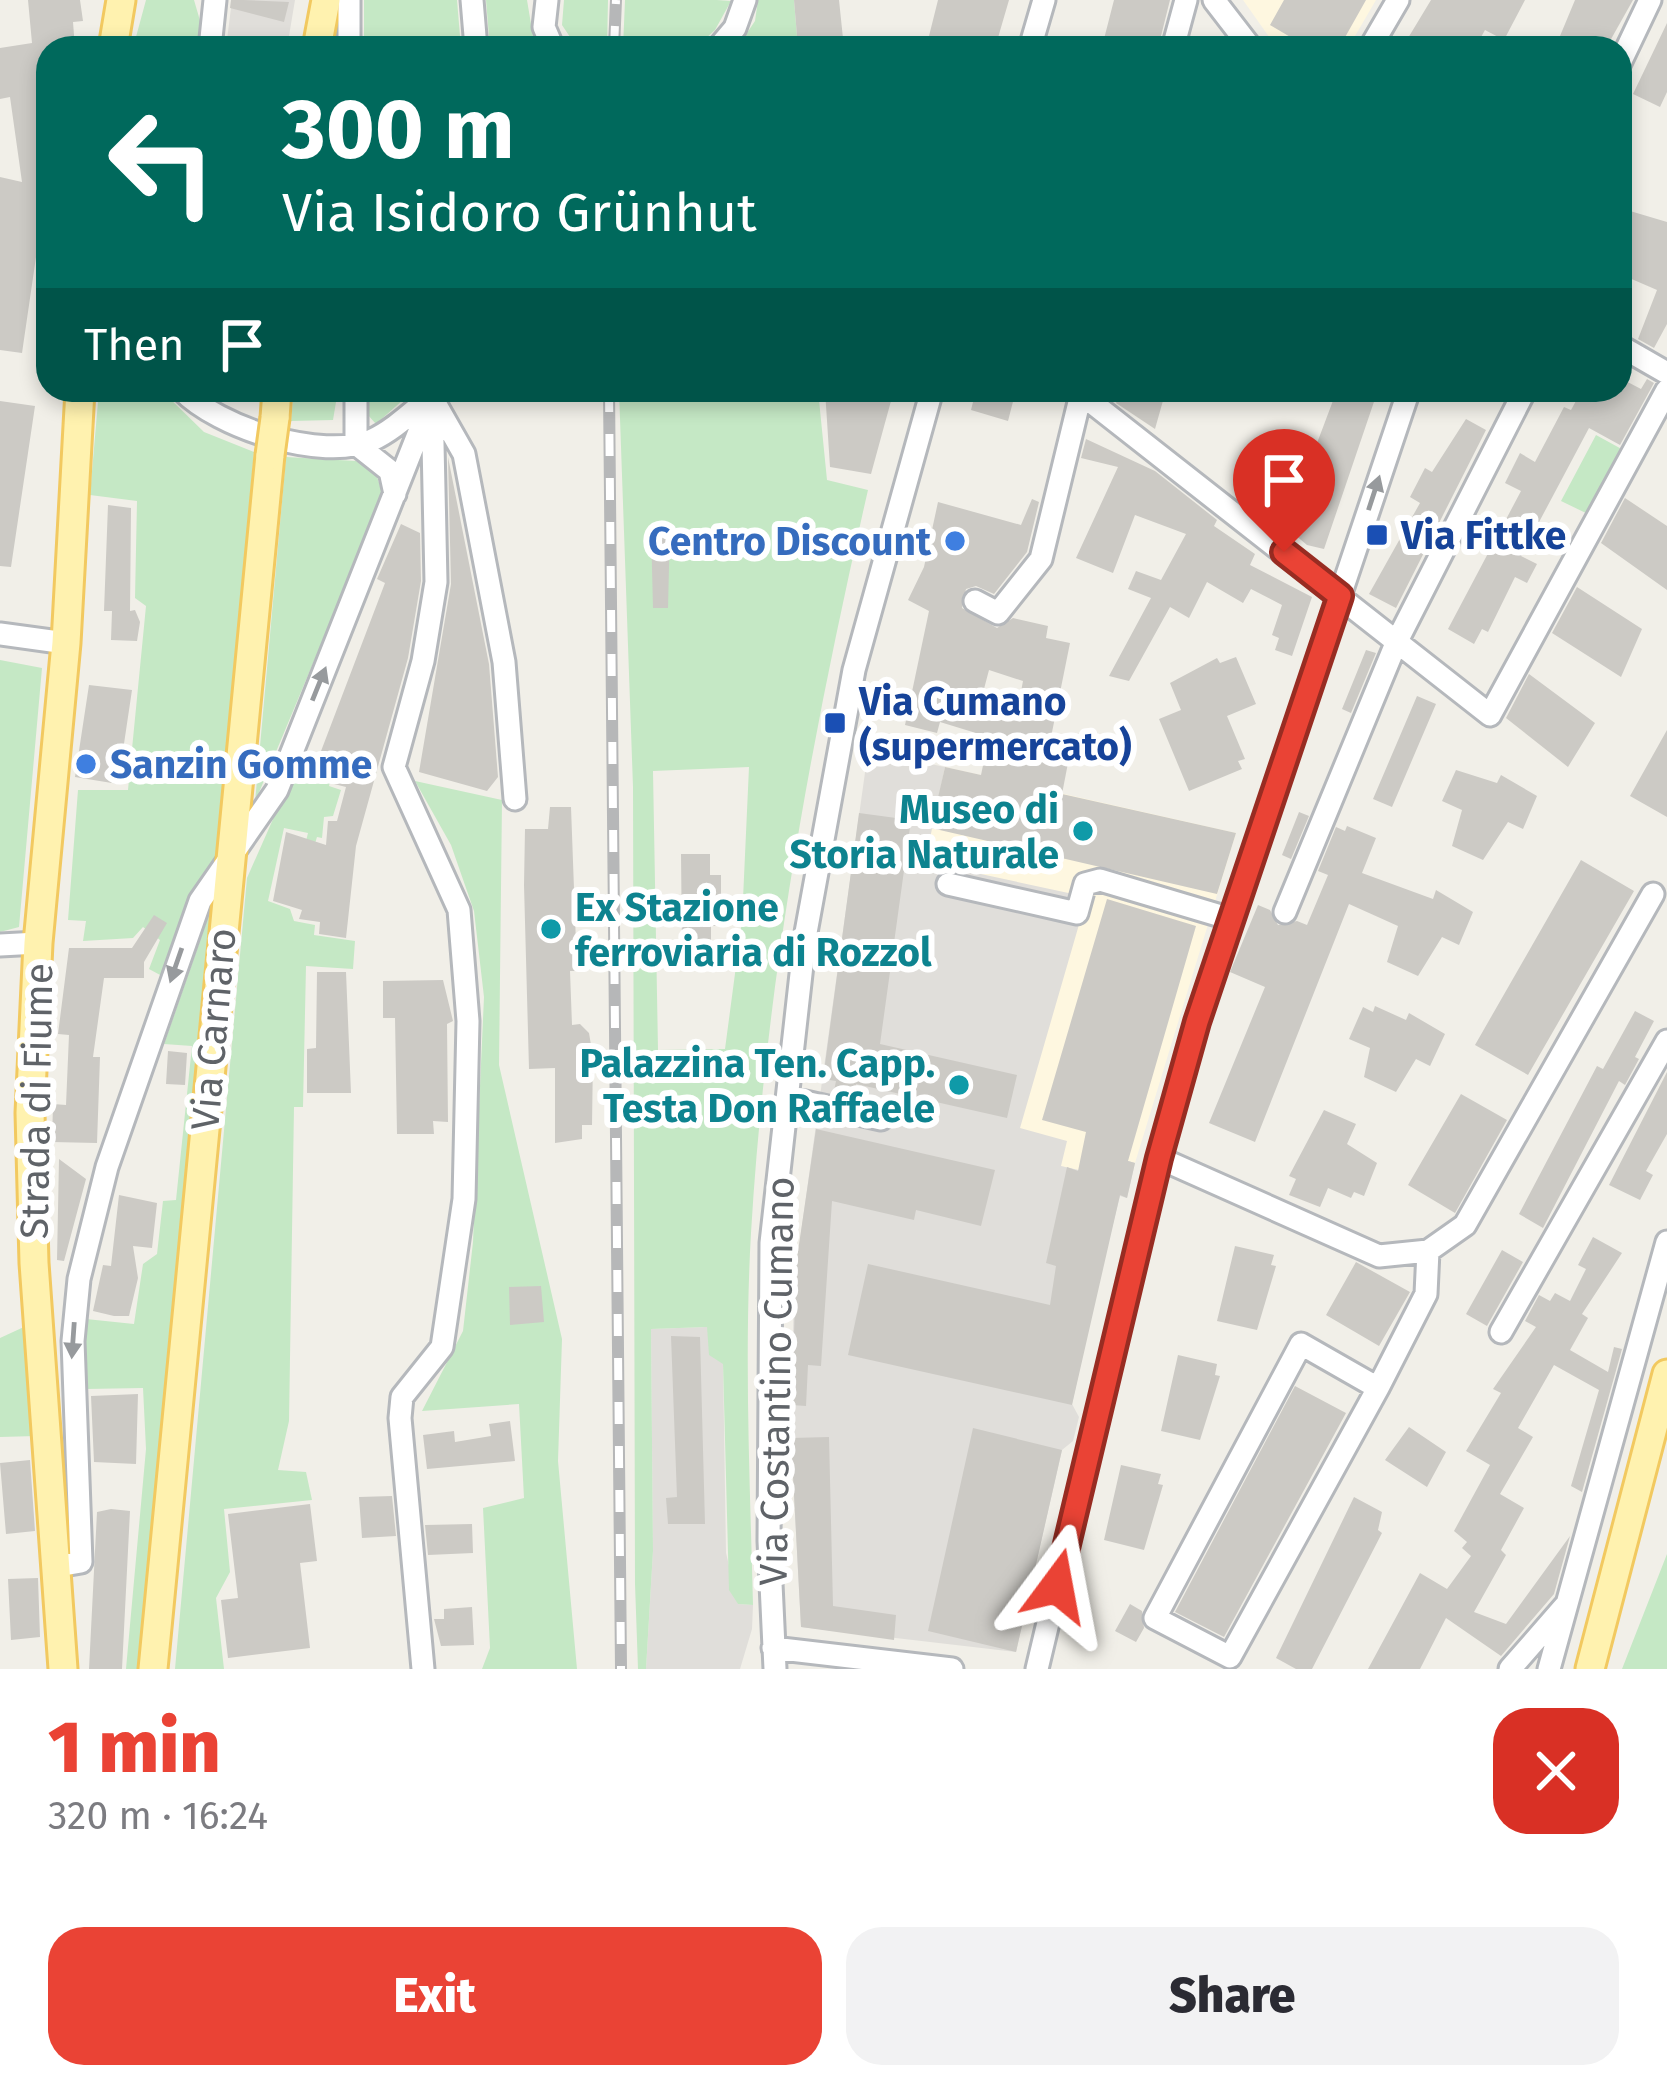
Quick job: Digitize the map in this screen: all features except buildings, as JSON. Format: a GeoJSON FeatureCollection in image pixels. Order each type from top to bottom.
{"type":"FeatureCollection","features":[{"type":"Feature","properties":{"kind":"main road"},"geometry":{"type":"LineString","coordinates":[[115,36],[121,0]]}},
{"type":"Feature","properties":{"kind":"main road"},"geometry":{"type":"LineString","coordinates":[[319,36],[326,0]]}},
{"type":"Feature","properties":{"kind":"main road","name":"Strada di Fiume"},"geometry":{"type":"LineString","coordinates":[[63,1669],[32,1215],[38,944],[66,643],[79,402]]}},
{"type":"Feature","properties":{"kind":"main road","name":"Via Carnaro"},"geometry":{"type":"LineString","coordinates":[[153,1669],[274,425]]}},
{"type":"Feature","properties":{"kind":"main road"},"geometry":{"type":"LineString","coordinates":[[1590,1669],[1657,1456],[1667,1374]]}},
{"type":"Feature","properties":{"kind":"street"},"geometry":{"type":"LineString","coordinates":[[211,36],[215,0]]}},
{"type":"Feature","properties":{"kind":"street"},"geometry":{"type":"LineString","coordinates":[[349,0],[349,36]]}},
{"type":"Feature","properties":{"kind":"street"},"geometry":{"type":"LineString","coordinates":[[472,0],[475,36]]}},
{"type":"Feature","properties":{"kind":"street"},"geometry":{"type":"LineString","coordinates":[[547,0],[544,27],[548,36]]}},
{"type":"Feature","properties":{"kind":"street"},"geometry":{"type":"LineString","coordinates":[[728,36],[745,0]]}},
{"type":"Feature","properties":{"kind":"street"},"geometry":{"type":"LineString","coordinates":[[1034,36],[1044,0]]}},
{"type":"Feature","properties":{"kind":"street"},"geometry":{"type":"LineString","coordinates":[[1176,36],[1186,0]]}},
{"type":"Feature","properties":{"kind":"street"},"geometry":{"type":"LineString","coordinates":[[1214,0],[1241,36]]}},
{"type":"Feature","properties":{"kind":"street"},"geometry":{"type":"LineString","coordinates":[[1377,36],[1398,0]]}},
{"type":"Feature","properties":{"kind":"street"},"geometry":{"type":"LineString","coordinates":[[1632,38],[1650,0]]}},
{"type":"Feature","properties":{"kind":"street"},"geometry":{"type":"LineString","coordinates":[[1632,353],[1667,373]]}},
{"type":"Feature","properties":{"kind":"street"},"geometry":{"type":"LineString","coordinates":[[1094,402],[1490,715],[1667,390]]}},
{"type":"Feature","properties":{"kind":"street"},"geometry":{"type":"LineString","coordinates":[[197,402],[214,416],[356,444],[390,471],[395,494]]}},
{"type":"Feature","properties":{"kind":"street"},"geometry":{"type":"LineString","coordinates":[[356,402],[356,444]]}},
{"type":"Feature","properties":{"kind":"street"},"geometry":{"type":"LineString","coordinates":[[356,444],[372,440],[421,402]]}},
{"type":"Feature","properties":{"kind":"street"},"geometry":{"type":"LineString","coordinates":[[58,1566],[81,1562],[72,1358],[86,1247],[107,1167],[200,902],[277,790],[430,402]]}},
{"type":"Feature","properties":{"kind":"street"},"geometry":{"type":"LineString","coordinates":[[423,1669],[400,1418],[402,1397],[442,1347],[448,1317],[464,1199],[468,1021],[459,910],[394,767],[423,661],[436,582],[433,402]]}},
{"type":"Feature","properties":{"kind":"street"},"geometry":{"type":"LineString","coordinates":[[438,402],[464,454],[504,662],[514,799]]}},
{"type":"Feature","properties":{"kind":"street","name":"Via Costantino Cumano"},"geometry":{"type":"LineString","coordinates":[[774,1659],[771,1243],[805,938],[847,704],[929,402]]}},
{"type":"Feature","properties":{"kind":"street"},"geometry":{"type":"LineString","coordinates":[[975,601],[998,613],[1041,559],[1079,402]]}},
{"type":"Feature","properties":{"kind":"street"},"geometry":{"type":"LineString","coordinates":[[1037,1669],[1159,1158],[1231,919],[1405,402]]}},
{"type":"Feature","properties":{"kind":"street"},"geometry":{"type":"LineString","coordinates":[[1285,912],[1397,640],[1519,402]]}},
{"type":"Feature","properties":{"kind":"street"},"geometry":{"type":"LineString","coordinates":[[0,634],[66,643]]}},
{"type":"Feature","properties":{"kind":"street"},"geometry":{"type":"LineString","coordinates":[[948,884],[1077,913],[1085,884],[1100,880],[1231,919]]}},
{"type":"Feature","properties":{"kind":"street"},"geometry":{"type":"LineString","coordinates":[[1159,1158],[1379,1256],[1428,1251],[1465,1225],[1653,894]]}},
{"type":"Feature","properties":{"kind":"street"},"geometry":{"type":"LineString","coordinates":[[0,945],[38,944]]}},
{"type":"Feature","properties":{"kind":"street"},"geometry":{"type":"LineString","coordinates":[[1501,1332],[1667,1041]]}},
{"type":"Feature","properties":{"kind":"street"},"geometry":{"type":"LineString","coordinates":[[787,1098],[881,1119]]}},
{"type":"Feature","properties":{"kind":"street"},"geometry":{"type":"LineString","coordinates":[[1549,1669],[1667,1242]]}},
{"type":"Feature","properties":{"kind":"street"},"geometry":{"type":"LineString","coordinates":[[1378,1388],[1300,1344],[1156,1618],[1229,1657],[1378,1388],[1426,1294],[1428,1251]]}},
{"type":"Feature","properties":{"kind":"street"},"geometry":{"type":"LineString","coordinates":[[1510,1669],[1565,1605]]}},
{"type":"Feature","properties":{"kind":"street"},"geometry":{"type":"LineString","coordinates":[[774,1659],[952,1669]]}},
{"type":"Feature","properties":{"kind":"shaded area"},"geometry":{"type":"Polygon","coordinates":[[[232,0],[295,0],[289,36],[228,36],[232,0]]]}},
{"type":"Feature","properties":{"kind":"shaded area"},"geometry":{"type":"Polygon","coordinates":[[[1243,0],[1376,0],[1355,36],[1268,36],[1243,0]]]}},
{"type":"Feature","properties":{"kind":"shaded area"},"geometry":{"type":"Polygon","coordinates":[[[868,751],[945,767],[925,862],[1087,897],[1020,1128],[1067,1141],[1061,1166],[1122,1180],[1128,1161],[1135,1163],[1127,1198],[1120,1196],[1100,1276],[1072,1404],[1079,1417],[1073,1441],[1062,1450],[1016,1652],[801,1627],[791,1438],[794,1283],[868,751]]]}},
{"type":"Feature","properties":{"kind":"shaded area"},"geometry":{"type":"Polygon","coordinates":[[[945,767],[1236,833],[1135,1163],[1128,1161],[1123,1180],[1060,1166],[1019,1129],[924,862],[945,767]]]}},
{"type":"Feature","properties":{"kind":"shaded area"},"geometry":{"type":"Polygon","coordinates":[[[707,1327],[723,1363],[726,1553],[738,1604],[753,1605],[752,1629],[740,1669],[646,1669],[653,1551],[651,1329],[707,1327]]]}},
{"type":"Feature","properties":{"kind":"green space"},"geometry":{"type":"Polygon","coordinates":[[[146,0],[194,0],[201,24],[199,36],[136,36],[146,0]]]}},
{"type":"Feature","properties":{"kind":"green space"},"geometry":{"type":"Polygon","coordinates":[[[364,0],[457,0],[460,36],[364,36],[364,0]]]}},
{"type":"Feature","properties":{"kind":"green space"},"geometry":{"type":"Polygon","coordinates":[[[486,0],[527,0],[533,36],[489,36],[486,0]]]}},
{"type":"Feature","properties":{"kind":"green space"},"geometry":{"type":"Polygon","coordinates":[[[564,0],[608,0],[607,36],[569,36],[562,25],[564,0]]]}},
{"type":"Feature","properties":{"kind":"green space"},"geometry":{"type":"Polygon","coordinates":[[[625,0],[731,1],[708,36],[624,36],[625,0]]]}},
{"type":"Feature","properties":{"kind":"green space"},"geometry":{"type":"Polygon","coordinates":[[[758,0],[794,0],[797,36],[745,36],[755,21],[758,0]]]}},
{"type":"Feature","properties":{"kind":"green space"},"geometry":{"type":"Polygon","coordinates":[[[98,402],[173,402],[204,432],[254,452],[218,858],[189,896],[162,976],[149,969],[160,940],[143,927],[133,938],[83,941],[86,921],[68,920],[78,790],[128,790],[146,606],[135,598],[137,501],[90,495],[98,402]]]}},
{"type":"Feature","properties":{"kind":"green space"},"geometry":{"type":"Polygon","coordinates":[[[293,402],[336,402],[333,420],[291,421],[293,402]]]}},
{"type":"Feature","properties":{"kind":"green space"},"geometry":{"type":"Polygon","coordinates":[[[367,402],[401,402],[376,424],[367,414],[367,402]]]}},
{"type":"Feature","properties":{"kind":"green space"},"geometry":{"type":"Polygon","coordinates":[[[619,402],[819,402],[827,480],[868,490],[794,859],[758,1139],[748,1326],[753,1605],[738,1604],[729,1590],[723,1364],[709,1355],[707,1327],[651,1329],[653,1551],[646,1669],[638,1669],[633,787],[619,402]],[[749,767],[653,771],[658,1050],[725,1049],[742,921],[749,767]]]}},
{"type":"Feature","properties":{"kind":"green space"},"geometry":{"type":"Polygon","coordinates":[[[1596,435],[1627,452],[1592,516],[1561,501],[1596,435]]]}},
{"type":"Feature","properties":{"kind":"green space"},"geometry":{"type":"Polygon","coordinates":[[[286,457],[356,461],[376,473],[383,496],[255,802],[286,457]]]}},
{"type":"Feature","properties":{"kind":"green space"},"geometry":{"type":"Polygon","coordinates":[[[0,660],[42,668],[19,927],[0,932],[0,660]]]}},
{"type":"Feature","properties":{"kind":"green space"},"geometry":{"type":"Polygon","coordinates":[[[300,758],[333,769],[329,786],[341,790],[333,816],[324,817],[322,838],[317,837],[309,863],[301,861],[308,833],[284,828],[268,901],[290,909],[294,921],[315,925],[314,935],[355,941],[353,969],[306,966],[303,1107],[294,1107],[289,1421],[278,1470],[306,1472],[312,1500],[224,1509],[230,1572],[216,1598],[224,1669],[175,1669],[247,878],[300,758]]]}},
{"type":"Feature","properties":{"kind":"green space"},"geometry":{"type":"Polygon","coordinates":[[[415,781],[502,800],[499,1065],[562,1339],[558,1461],[577,1669],[482,1669],[490,1648],[483,1508],[524,1498],[519,1404],[422,1411],[463,1331],[473,1242],[484,997],[474,911],[451,845],[415,781]]]}},
{"type":"Feature","properties":{"kind":"green space"},"geometry":{"type":"Polygon","coordinates":[[[211,909],[141,1669],[126,1669],[146,1449],[143,1388],[86,1389],[86,1319],[134,1324],[143,1264],[157,1254],[163,1201],[176,1200],[192,1046],[164,1044],[211,909]]]}},
{"type":"Feature","properties":{"kind":"green space"},"geometry":{"type":"Polygon","coordinates":[[[26,1326],[36,1436],[0,1437],[0,1338],[26,1326]]]}},
{"type":"Feature","properties":{"kind":"green space"},"geometry":{"type":"Polygon","coordinates":[[[1667,1554],[1667,1669],[1622,1669],[1667,1554]]]}},
{"type":"Feature","properties":{"kind":"railway"},"geometry":{"type":"LineString","coordinates":[[614,36],[616,0]]}},
{"type":"Feature","properties":{"kind":"railway"},"geometry":{"type":"LineString","coordinates":[[609,402],[621,1669]]}},
{"type":"Feature","properties":{"kind":"place","name":"Via Fittke"},"geometry":{"type":"Point","coordinates":[1377,535]}},
{"type":"Feature","properties":{"kind":"place","name":"Centro Discount"},"geometry":{"type":"Point","coordinates":[955,541]}},
{"type":"Feature","properties":{"kind":"place","name":"Via Cumano (supermercato)"},"geometry":{"type":"Point","coordinates":[835,723]}},
{"type":"Feature","properties":{"kind":"place","name":"Sanzin Gomme"},"geometry":{"type":"Point","coordinates":[86,764]}},
{"type":"Feature","properties":{"kind":"place","name":"Museo di Storia Naturale"},"geometry":{"type":"Point","coordinates":[1083,831]}},
{"type":"Feature","properties":{"kind":"place","name":"Ex Stazione ferroviaria di Rozzol"},"geometry":{"type":"Point","coordinates":[551,929]}},
{"type":"Feature","properties":{"kind":"place","name":"Palazzina Ten. Capp. Testa Don Raffaele"},"geometry":{"type":"Point","coordinates":[959,1085]}},
{"type":"Feature","properties":{"kind":"route"},"geometry":{"type":"LineString","coordinates":[[1057,1586],[1159,1158],[1197,1022],[1340,596],[1284,552]]}}]}
